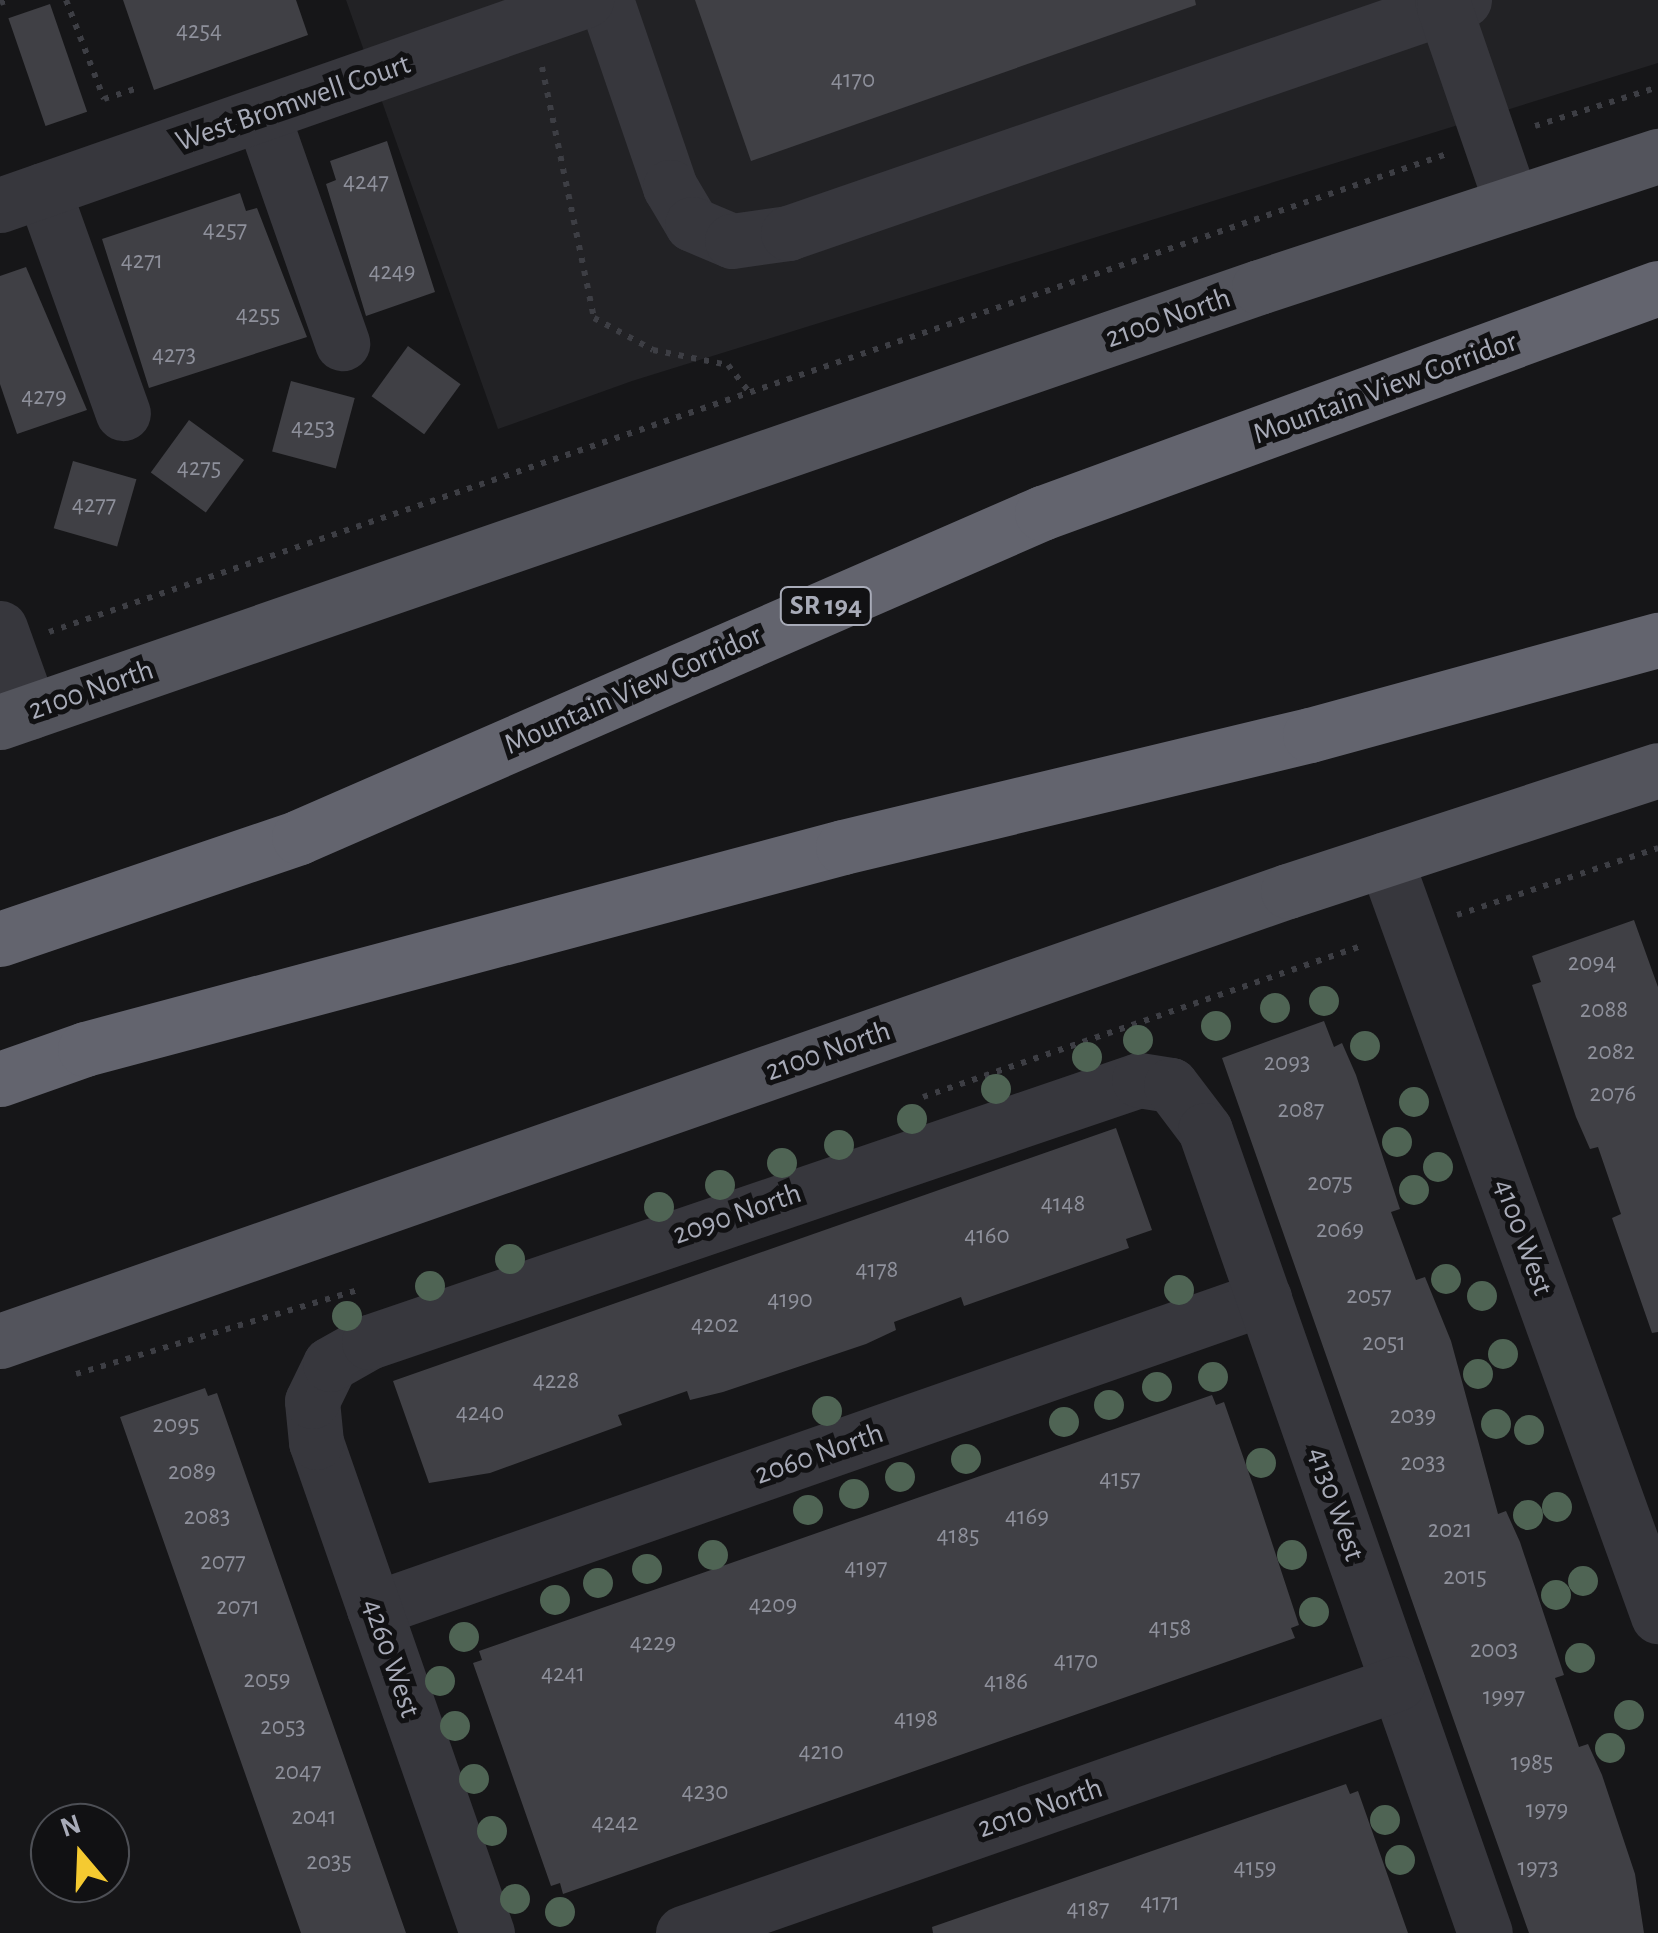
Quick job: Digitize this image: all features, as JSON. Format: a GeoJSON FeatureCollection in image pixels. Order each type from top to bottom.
{"type":"FeatureCollection","features":[{"type":"Feature","properties":{"kind":"highway","name":"Mountain View Corridor"},"geometry":{"type":"LineString","coordinates":[[0,938],[299,837],[1042,513],[1658,288]]}},
{"type":"Feature","properties":{"kind":"highway"},"geometry":{"type":"LineString","coordinates":[[0,1080],[104,1044],[786,862],[1310,735],[1658,640]]}},
{"type":"Feature","properties":{"kind":"main road","name":"2100 North"},"geometry":{"type":"LineString","coordinates":[[15,717],[1658,156]]}},
{"type":"Feature","properties":{"kind":"main road","name":"2100 North"},"geometry":{"type":"LineString","coordinates":[[0,1341],[1385,859],[1658,770]]}},
{"type":"Feature","properties":{"kind":"street","name":"West Bromwell Court"},"geometry":{"type":"LineString","coordinates":[[21,198],[586,0]]}},
{"type":"Feature","properties":{"kind":"street"},"geometry":{"type":"LineString","coordinates":[[606,0],[670,187],[692,224],[732,241],[788,233],[1450,2],[1512,204]]}},
{"type":"Feature","properties":{"kind":"street"},"geometry":{"type":"LineString","coordinates":[[262,114],[342,343]]}},
{"type":"Feature","properties":{"kind":"street"},"geometry":{"type":"LineString","coordinates":[[21,198],[123,413]]}},
{"type":"Feature","properties":{"kind":"street"},"geometry":{"type":"LineString","coordinates":[[0,628],[15,717]]}},
{"type":"Feature","properties":{"kind":"street","name":"4100 West"},"geometry":{"type":"LineString","coordinates":[[1385,859],[1658,1616]]}},
{"type":"Feature","properties":{"kind":"street","name":"2090 North"},"geometry":{"type":"LineString","coordinates":[[318,1382],[330,1364],[369,1342],[1122,1082],[1171,1085]]}},
{"type":"Feature","properties":{"kind":"street","name":"4130 West"},"geometry":{"type":"LineString","coordinates":[[1171,1085],[1197,1111],[1485,1933]]}},
{"type":"Feature","properties":{"kind":"street","name":"2060 North"},"geometry":{"type":"LineString","coordinates":[[374,1609],[1264,1298]]}},
{"type":"Feature","properties":{"kind":"street","name":"4260 West"},"geometry":{"type":"LineString","coordinates":[[318,1382],[311,1422],[487,1933]]}},
{"type":"Feature","properties":{"kind":"street","name":"2010 North"},"geometry":{"type":"LineString","coordinates":[[683,1933],[1398,1684]]}},
{"type":"Feature","properties":{"kind":"path"},"geometry":{"type":"LineString","coordinates":[[0,3],[9,0]]}},
{"type":"Feature","properties":{"kind":"path"},"geometry":{"type":"LineString","coordinates":[[66,0],[104,99],[134,89]]}},
{"type":"Feature","properties":{"kind":"path"},"geometry":{"type":"LineString","coordinates":[[532,18],[594,318],[653,350],[728,366],[748,391]]}},
{"type":"Feature","properties":{"kind":"path"},"geometry":{"type":"LineString","coordinates":[[94,615],[748,391],[1658,87]]}},
{"type":"Feature","properties":{"kind":"path"},"geometry":{"type":"LineString","coordinates":[[1471,910],[1658,848]]}},
{"type":"Feature","properties":{"kind":"path"},"geometry":{"type":"LineString","coordinates":[[903,1104],[1348,951]]}},
{"type":"Feature","properties":{"kind":"path"},"geometry":{"type":"LineString","coordinates":[[76,1374],[362,1288]]}},
{"type":"Feature","properties":{"kind":"shaded area"},"geometry":{"type":"Polygon","coordinates":[[[346,0],[1658,0],[1658,63],[632,381],[498,429],[346,0]]]}},
{"type":"Feature","properties":{"kind":"building"},"geometry":{"type":"Polygon","coordinates":[[[123,0],[296,0],[308,35],[154,90],[123,0]]]}},
{"type":"Feature","properties":{"kind":"building"},"geometry":{"type":"Polygon","coordinates":[[[695,0],[1195,0],[1196,5],[751,161],[695,0]]]}},
{"type":"Feature","properties":{"kind":"building"},"geometry":{"type":"Polygon","coordinates":[[[50,4],[87,112],[46,126],[8,18],[50,4]]]}},
{"type":"Feature","properties":{"kind":"building"},"geometry":{"type":"Polygon","coordinates":[[[387,141],[435,292],[366,316],[326,184],[336,180],[330,161],[387,141]]]}},
{"type":"Feature","properties":{"kind":"building"},"geometry":{"type":"Polygon","coordinates":[[[240,193],[246,211],[257,208],[307,337],[149,388],[102,239],[240,193]]]}},
{"type":"Feature","properties":{"kind":"building"},"geometry":{"type":"Polygon","coordinates":[[[26,267],[87,410],[17,434],[0,384],[0,276],[26,267]]]}},
{"type":"Feature","properties":{"kind":"building"},"geometry":{"type":"Polygon","coordinates":[[[408,346],[461,384],[424,434],[372,396],[408,346]]]}},
{"type":"Feature","properties":{"kind":"building"},"geometry":{"type":"Polygon","coordinates":[[[291,381],[355,398],[336,469],[272,452],[291,381]]]}},
{"type":"Feature","properties":{"kind":"building"},"geometry":{"type":"Polygon","coordinates":[[[189,420],[244,460],[206,513],[151,473],[189,420]]]}},
{"type":"Feature","properties":{"kind":"building"},"geometry":{"type":"Polygon","coordinates":[[[73,461],[136,479],[117,546],[54,528],[73,461]]]}},
{"type":"Feature","properties":{"kind":"building"},"geometry":{"type":"Polygon","coordinates":[[[1634,920],[1658,987],[1658,1332],[1652,1333],[1612,1218],[1621,1214],[1598,1147],[1590,1149],[1576,1117],[1532,985],[1541,982],[1532,956],[1634,920]]]}},
{"type":"Feature","properties":{"kind":"building"},"geometry":{"type":"Polygon","coordinates":[[[1324,1021],[1334,1047],[1342,1043],[1356,1075],[1400,1209],[1391,1212],[1416,1280],[1425,1277],[1451,1341],[1498,1514],[1506,1511],[1520,1542],[1564,1675],[1555,1678],[1579,1747],[1588,1744],[1602,1775],[1635,1874],[1644,1933],[1529,1933],[1467,1758],[1222,1058],[1324,1021]]]}},
{"type":"Feature","properties":{"kind":"building"},"geometry":{"type":"Polygon","coordinates":[[[1116,1128],[1152,1230],[1126,1239],[1129,1248],[964,1306],[961,1297],[894,1322],[896,1330],[866,1344],[723,1392],[690,1400],[687,1391],[618,1415],[622,1425],[490,1473],[429,1483],[393,1381],[1116,1128]]]}},
{"type":"Feature","properties":{"kind":"building"},"geometry":{"type":"Polygon","coordinates":[[[205,1388],[208,1396],[217,1393],[406,1933],[301,1933],[120,1417],[205,1388]]]}},
{"type":"Feature","properties":{"kind":"building"},"geometry":{"type":"Polygon","coordinates":[[[1212,1395],[1216,1405],[1224,1402],[1253,1485],[1299,1625],[1291,1628],[1295,1638],[563,1894],[560,1883],[551,1886],[473,1663],[482,1660],[479,1651],[1212,1395]]]}},
{"type":"Feature","properties":{"kind":"building"},"geometry":{"type":"Polygon","coordinates":[[[1346,1784],[1350,1794],[1358,1791],[1408,1933],[933,1933],[932,1927],[1346,1784]]]}}]}
